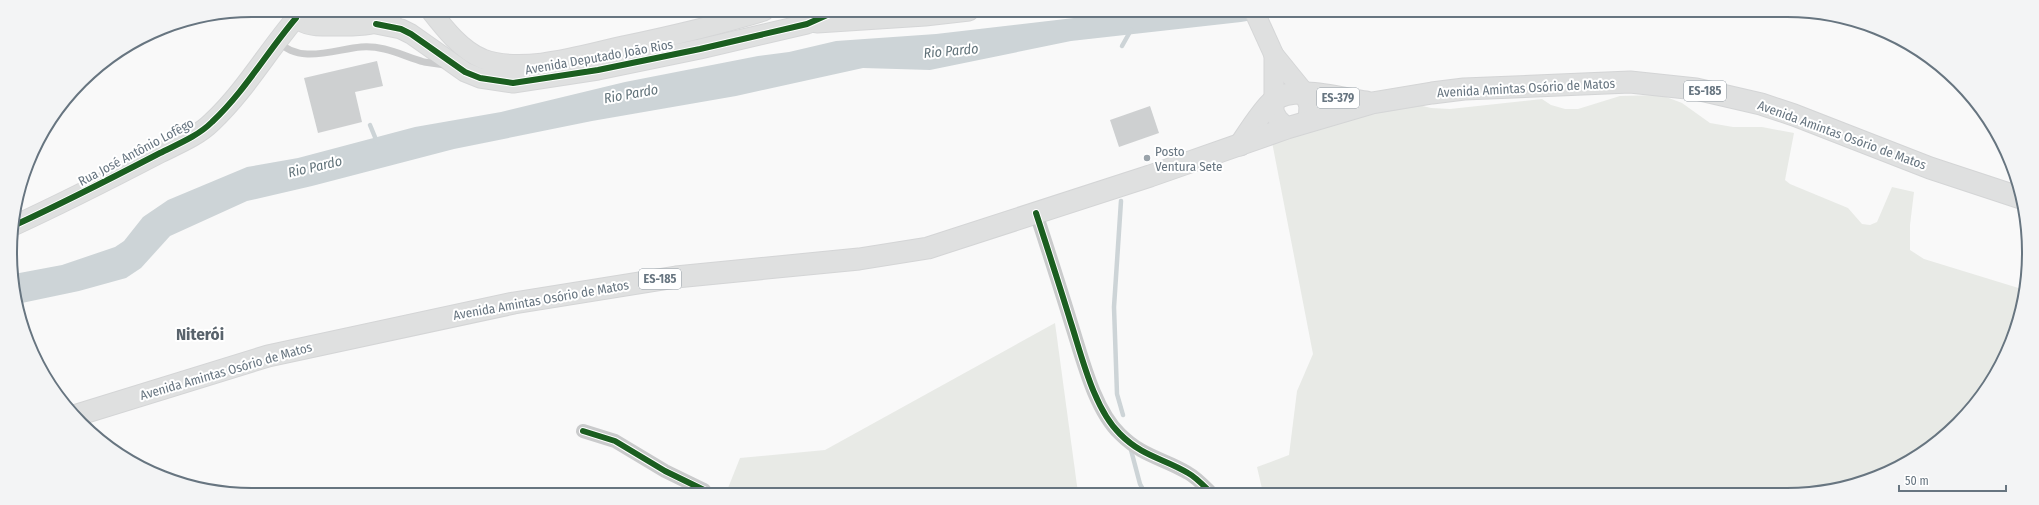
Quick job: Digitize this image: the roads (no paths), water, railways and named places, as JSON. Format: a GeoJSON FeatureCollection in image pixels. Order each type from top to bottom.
{"type":"FeatureCollection","features":[{"type":"Feature","properties":{"kind":"main road","name":"Avenida Amintas Osório de Matos"},"geometry":{"type":"LineString","coordinates":[[1372,103],[1416,94],[1464,89],[1630,82],[1673,86],[1760,104],[1794,115],[1930,168],[2015,196]]}},
{"type":"Feature","properties":{"kind":"main road"},"geometry":{"type":"LineString","coordinates":[[1240,145],[1273,100],[1304,92]]}},
{"type":"Feature","properties":{"kind":"main road","name":"ES-379"},"geometry":{"type":"LineString","coordinates":[[1304,92],[1372,103]]}},
{"type":"Feature","properties":{"kind":"main road","name":"ES-185"},"geometry":{"type":"LineString","coordinates":[[1240,145],[1287,128],[1372,103]]}},
{"type":"Feature","properties":{"kind":"main road","name":"Avenida Amintas Osório de Matos"},"geometry":{"type":"LineString","coordinates":[[81,414],[268,356],[334,340],[514,303],[676,277],[859,259],[912,252],[946,244],[1240,145]]}},
{"type":"Feature","properties":{"kind":"street","name":"Rua José Antônio Lofêgo"},"geometry":{"type":"LineString","coordinates":[[19,224],[117,177],[212,123],[241,91],[278,39],[291,17]]}},
{"type":"Feature","properties":{"kind":"street","name":"Avenida Deputado João Rios"},"geometry":{"type":"LineString","coordinates":[[298,17],[315,26],[376,24],[401,29],[455,66],[480,78],[497,82],[526,82],[598,70],[700,49],[807,24],[823,17]]}},
{"type":"Feature","properties":{"kind":"street"},"geometry":{"type":"LineString","coordinates":[[376,24],[388,17]]}},
{"type":"Feature","properties":{"kind":"street","name":"Avenida Deputado João Rios"},"geometry":{"type":"LineString","coordinates":[[439,17],[446,31],[474,54],[499,63],[523,64],[558,60],[617,48],[744,17]]}},
{"type":"Feature","properties":{"kind":"street"},"geometry":{"type":"LineString","coordinates":[[807,24],[889,17]]}},
{"type":"Feature","properties":{"kind":"street","name":"ES-379"},"geometry":{"type":"LineString","coordinates":[[1257,17],[1272,52],[1304,92],[1309,106],[1308,122]]}},
{"type":"Feature","properties":{"kind":"street","name":"ES-379"},"geometry":{"type":"LineString","coordinates":[[1272,52],[1273,100],[1276,116],[1287,128]]}},
{"type":"Feature","properties":{"kind":"street"},"geometry":{"type":"LineString","coordinates":[[1036,213],[1086,368],[1101,406],[1110,423],[1119,434],[1136,448],[1148,456],[1188,473],[1205,488]]}},
{"type":"Feature","properties":{"kind":"street"},"geometry":{"type":"LineString","coordinates":[[583,431],[615,441],[665,470],[700,488]]}},
{"type":"Feature","properties":{"kind":"lane"},"geometry":{"type":"LineString","coordinates":[[278,39],[285,47],[303,53],[315,54],[375,46],[424,62],[455,66]]}},
{"type":"Feature","properties":{"kind":"water","name":"Rio Pardo"},"geometry":{"type":"Polygon","coordinates":[[[1082,17],[1270,17],[1241,22],[1071,41],[930,70],[863,68],[736,96],[592,121],[454,149],[312,186],[247,201],[170,236],[141,268],[126,278],[79,291],[23,303],[18,273],[62,265],[115,247],[124,241],[143,217],[168,200],[247,167],[298,158],[415,127],[501,112],[625,82],[758,56],[789,52],[836,41],[936,34],[1082,17]]]}},
{"type":"Feature","properties":{"kind":"waterway"},"geometry":{"type":"LineString","coordinates":[[1122,46],[1131,30]]}},
{"type":"Feature","properties":{"kind":"waterway"},"geometry":{"type":"LineString","coordinates":[[370,125],[377,142]]}},
{"type":"Feature","properties":{"kind":"waterway"},"geometry":{"type":"LineString","coordinates":[[1121,201],[1114,307],[1117,394],[1123,415]]}},
{"type":"Feature","properties":{"kind":"waterway"},"geometry":{"type":"LineString","coordinates":[[1131,450],[1142,488]]}},
{"type":"Feature","properties":{"kind":"place","name":"Posto Ventura Sete"},"geometry":{"type":"Point","coordinates":[1147,158]}},
{"type":"Feature","properties":{"kind":"district","name":"Niterói"},"geometry":{"type":"Point","coordinates":[200,334]}}]}
